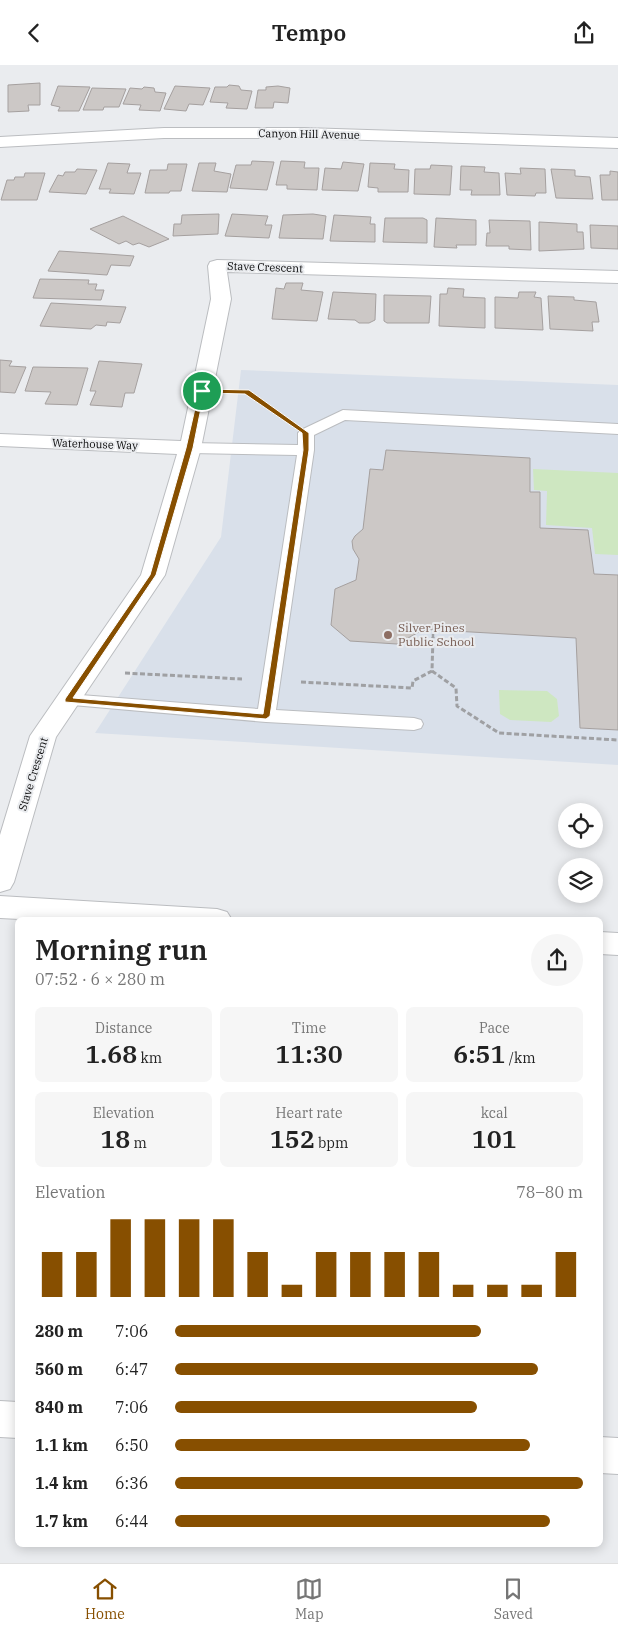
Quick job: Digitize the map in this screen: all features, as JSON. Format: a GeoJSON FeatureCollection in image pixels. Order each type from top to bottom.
{"type":"FeatureCollection","features":[{"type":"Feature","properties":{"kind":"street","name":"Canyon Hill Avenue"},"geometry":{"type":"LineString","coordinates":[[0,142],[164,133],[304,133],[618,143]]}},
{"type":"Feature","properties":{"kind":"street","name":"Stave Crescent"},"geometry":{"type":"LineString","coordinates":[[0,882],[43,736],[153,575],[190,448],[202,391],[221,299],[217,266],[618,277]]}},
{"type":"Feature","properties":{"kind":"street","name":"Waterhouse Way"},"geometry":{"type":"LineString","coordinates":[[0,440],[190,448]]}},
{"type":"Feature","properties":{"kind":"street"},"geometry":{"type":"LineString","coordinates":[[0,907],[167,917]]}},
{"type":"Feature","properties":{"kind":"street"},"geometry":{"type":"LineString","coordinates":[[603,943],[618,944]]}},
{"type":"Feature","properties":{"kind":"street"},"geometry":{"type":"LineString","coordinates":[[0,1419],[15,1419]]}},
{"type":"Feature","properties":{"kind":"street"},"geometry":{"type":"LineString","coordinates":[[603,1455],[618,1456]]}},
{"type":"Feature","properties":{"kind":"lane"},"geometry":{"type":"LineString","coordinates":[[266,716],[306,450],[306,433],[343,415],[618,429]]}},
{"type":"Feature","properties":{"kind":"lane"},"geometry":{"type":"LineString","coordinates":[[190,448],[306,450]]}},
{"type":"Feature","properties":{"kind":"lane"},"geometry":{"type":"LineString","coordinates":[[68,700],[266,716],[414,724]]}},
{"type":"Feature","properties":{"kind":"path"},"geometry":{"type":"LineString","coordinates":[[202,391],[246,392],[306,433]]}},
{"type":"Feature","properties":{"kind":"path"},"geometry":{"type":"LineString","coordinates":[[432,671],[456,687],[457,706],[499,733],[618,740]]}},
{"type":"Feature","properties":{"kind":"shaded area","name":"Silver Pines Public School"},"geometry":{"type":"Polygon","coordinates":[[[241,370],[618,385],[618,765],[95,733],[221,537],[241,370]]]}},
{"type":"Feature","properties":{"kind":"green space"},"geometry":{"type":"Polygon","coordinates":[[[533,469],[618,473],[618,555],[595,554],[592,528],[546,525],[547,491],[534,490],[533,469]]]}},
{"type":"Feature","properties":{"kind":"green space"},"geometry":{"type":"Polygon","coordinates":[[[499,690],[547,691],[557,699],[559,716],[551,722],[510,720],[500,714],[499,690]]]}},
{"type":"Feature","properties":{"kind":"building"},"geometry":{"type":"Polygon","coordinates":[[[40,83],[40,105],[28,105],[29,111],[8,112],[8,85],[40,83]]]}},
{"type":"Feature","properties":{"kind":"building"},"geometry":{"type":"Polygon","coordinates":[[[229,85],[239,86],[241,90],[252,91],[247,109],[226,108],[228,103],[210,102],[215,87],[227,87],[229,85]]]}},
{"type":"Feature","properties":{"kind":"building"},"geometry":{"type":"Polygon","coordinates":[[[58,86],[90,87],[79,111],[58,111],[60,107],[51,105],[58,86]]]}},
{"type":"Feature","properties":{"kind":"building"},"geometry":{"type":"Polygon","coordinates":[[[175,86],[210,88],[203,105],[189,104],[186,111],[164,109],[175,86]]]}},
{"type":"Feature","properties":{"kind":"building"},"geometry":{"type":"Polygon","coordinates":[[[144,87],[154,88],[155,92],[166,93],[160,111],[139,110],[141,105],[123,104],[130,88],[142,89],[144,87]]]}},
{"type":"Feature","properties":{"kind":"building"},"geometry":{"type":"Polygon","coordinates":[[[266,87],[290,88],[288,103],[274,102],[273,108],[255,108],[258,90],[266,90],[266,87]]]}},
{"type":"Feature","properties":{"kind":"building"},"geometry":{"type":"Polygon","coordinates":[[[92,88],[126,89],[119,107],[104,107],[103,110],[83,110],[92,88]]]}},
{"type":"Feature","properties":{"kind":"building"},"geometry":{"type":"Polygon","coordinates":[[[252,161],[274,162],[267,190],[230,188],[236,165],[251,165],[252,161]]]}},
{"type":"Feature","properties":{"kind":"building"},"geometry":{"type":"Polygon","coordinates":[[[281,161],[305,162],[304,168],[319,168],[317,190],[287,189],[287,185],[276,185],[281,161]]]}},
{"type":"Feature","properties":{"kind":"building"},"geometry":{"type":"Polygon","coordinates":[[[343,162],[364,164],[358,191],[322,190],[325,168],[341,169],[343,162]]]}},
{"type":"Feature","properties":{"kind":"building"},"geometry":{"type":"Polygon","coordinates":[[[108,163],[130,164],[127,173],[141,173],[134,194],[109,193],[111,189],[99,189],[108,163]]]}},
{"type":"Feature","properties":{"kind":"building"},"geometry":{"type":"Polygon","coordinates":[[[199,163],[216,163],[214,171],[231,174],[227,192],[192,191],[199,163]]]}},
{"type":"Feature","properties":{"kind":"building"},"geometry":{"type":"Polygon","coordinates":[[[370,163],[395,164],[394,169],[409,170],[408,192],[378,192],[378,188],[368,187],[370,163]]]}},
{"type":"Feature","properties":{"kind":"building"},"geometry":{"type":"Polygon","coordinates":[[[168,164],[187,164],[181,191],[145,193],[150,170],[167,170],[168,164]]]}},
{"type":"Feature","properties":{"kind":"building"},"geometry":{"type":"Polygon","coordinates":[[[431,165],[452,166],[450,195],[414,194],[415,169],[430,169],[431,165]]]}},
{"type":"Feature","properties":{"kind":"building"},"geometry":{"type":"Polygon","coordinates":[[[461,166],[485,167],[484,172],[499,173],[500,195],[471,195],[472,190],[460,190],[461,166]]]}},
{"type":"Feature","properties":{"kind":"building"},"geometry":{"type":"Polygon","coordinates":[[[520,168],[545,169],[546,193],[536,193],[535,196],[507,195],[505,173],[521,174],[520,168]]]}},
{"type":"Feature","properties":{"kind":"building"},"geometry":{"type":"Polygon","coordinates":[[[77,169],[97,170],[86,194],[49,192],[58,175],[63,176],[65,172],[75,172],[77,169]]]}},
{"type":"Feature","properties":{"kind":"building"},"geometry":{"type":"Polygon","coordinates":[[[551,169],[575,170],[575,176],[590,177],[593,199],[556,198],[551,169]]]}},
{"type":"Feature","properties":{"kind":"building"},"geometry":{"type":"Polygon","coordinates":[[[610,171],[618,172],[618,200],[602,200],[600,175],[610,175],[610,171]]]}},
{"type":"Feature","properties":{"kind":"building"},"geometry":{"type":"Polygon","coordinates":[[[25,173],[45,173],[37,200],[1,200],[7,180],[14,180],[15,177],[24,177],[25,173]]]}},
{"type":"Feature","properties":{"kind":"building"},"geometry":{"type":"Polygon","coordinates":[[[219,214],[218,234],[173,236],[174,224],[181,224],[182,215],[219,214]]]}},
{"type":"Feature","properties":{"kind":"building"},"geometry":{"type":"Polygon","coordinates":[[[232,214],[268,216],[265,225],[272,225],[269,238],[225,236],[232,214]]]}},
{"type":"Feature","properties":{"kind":"building"},"geometry":{"type":"Polygon","coordinates":[[[313,214],[326,216],[323,239],[279,238],[283,215],[313,214]]]}},
{"type":"Feature","properties":{"kind":"building"},"geometry":{"type":"Polygon","coordinates":[[[334,215],[371,217],[370,224],[375,224],[375,242],[330,241],[334,215]]]}},
{"type":"Feature","properties":{"kind":"building"},"geometry":{"type":"Polygon","coordinates":[[[123,216],[169,239],[149,247],[139,243],[133,245],[126,241],[119,244],[90,229],[123,216]]]}},
{"type":"Feature","properties":{"kind":"building"},"geometry":{"type":"Polygon","coordinates":[[[385,218],[423,218],[427,220],[427,243],[383,242],[385,218]]]}},
{"type":"Feature","properties":{"kind":"building"},"geometry":{"type":"Polygon","coordinates":[[[436,218],[476,220],[476,245],[456,245],[457,248],[434,247],[436,218]]]}},
{"type":"Feature","properties":{"kind":"building"},"geometry":{"type":"Polygon","coordinates":[[[489,220],[530,221],[531,250],[509,249],[509,246],[486,246],[487,233],[490,233],[489,220]]]}},
{"type":"Feature","properties":{"kind":"building"},"geometry":{"type":"Polygon","coordinates":[[[539,222],[577,224],[577,232],[583,232],[584,249],[539,251],[539,222]]]}},
{"type":"Feature","properties":{"kind":"building"},"geometry":{"type":"Polygon","coordinates":[[[590,225],[618,226],[618,249],[591,248],[590,225]]]}},
{"type":"Feature","properties":{"kind":"building"},"geometry":{"type":"Polygon","coordinates":[[[59,251],[134,256],[130,266],[111,265],[107,275],[48,271],[59,251]]]}},
{"type":"Feature","properties":{"kind":"building"},"geometry":{"type":"Polygon","coordinates":[[[40,279],[89,280],[88,284],[97,284],[95,290],[104,290],[101,300],[33,298],[40,279]]]}},
{"type":"Feature","properties":{"kind":"building"},"geometry":{"type":"Polygon","coordinates":[[[286,283],[303,283],[301,290],[323,292],[317,321],[272,319],[276,288],[284,289],[286,283]]]}},
{"type":"Feature","properties":{"kind":"building"},"geometry":{"type":"Polygon","coordinates":[[[448,288],[464,289],[463,297],[485,298],[485,328],[439,326],[440,294],[447,294],[448,288]]]}},
{"type":"Feature","properties":{"kind":"building"},"geometry":{"type":"Polygon","coordinates":[[[333,292],[376,294],[375,320],[369,323],[359,323],[355,320],[328,319],[333,292]]]}},
{"type":"Feature","properties":{"kind":"building"},"geometry":{"type":"Polygon","coordinates":[[[519,292],[536,292],[534,297],[541,298],[543,330],[495,328],[495,297],[518,298],[519,292]]]}},
{"type":"Feature","properties":{"kind":"building"},"geometry":{"type":"Polygon","coordinates":[[[384,295],[431,296],[429,323],[387,323],[384,321],[384,295]]]}},
{"type":"Feature","properties":{"kind":"building"},"geometry":{"type":"Polygon","coordinates":[[[548,296],[574,297],[574,300],[596,302],[599,322],[592,322],[593,331],[550,329],[548,296]]]}},
{"type":"Feature","properties":{"kind":"building"},"geometry":{"type":"Polygon","coordinates":[[[51,303],[126,307],[120,323],[107,322],[106,326],[96,325],[91,329],[40,326],[51,303]]]}},
{"type":"Feature","properties":{"kind":"building"},"geometry":{"type":"Polygon","coordinates":[[[0,360],[12,361],[9,366],[26,367],[15,393],[0,392],[0,360]]]}},
{"type":"Feature","properties":{"kind":"building"},"geometry":{"type":"Polygon","coordinates":[[[99,361],[142,364],[134,393],[125,393],[122,407],[90,405],[96,391],[90,391],[99,361]]]}},
{"type":"Feature","properties":{"kind":"building"},"geometry":{"type":"Polygon","coordinates":[[[33,367],[88,368],[77,405],[45,404],[51,392],[25,391],[33,367]]]}},
{"type":"Feature","properties":{"kind":"building"},"geometry":{"type":"Polygon","coordinates":[[[386,450],[530,458],[530,492],[540,492],[540,528],[588,530],[594,574],[618,575],[618,730],[580,728],[576,638],[419,629],[419,632],[397,644],[350,641],[331,625],[335,589],[356,580],[359,559],[353,549],[352,541],[363,529],[370,469],[383,470],[386,450]]]}},
{"type":"Feature","properties":{"kind":"place","name":"Silver Pines Public School"},"geometry":{"type":"Point","coordinates":[388,635]}},
{"type":"Feature","properties":{"kind":"route"},"geometry":{"type":"LineString","coordinates":[[202,391],[246,392],[306,433],[306,450],[266,716],[68,700],[153,575],[190,448],[202,391]]}}]}
